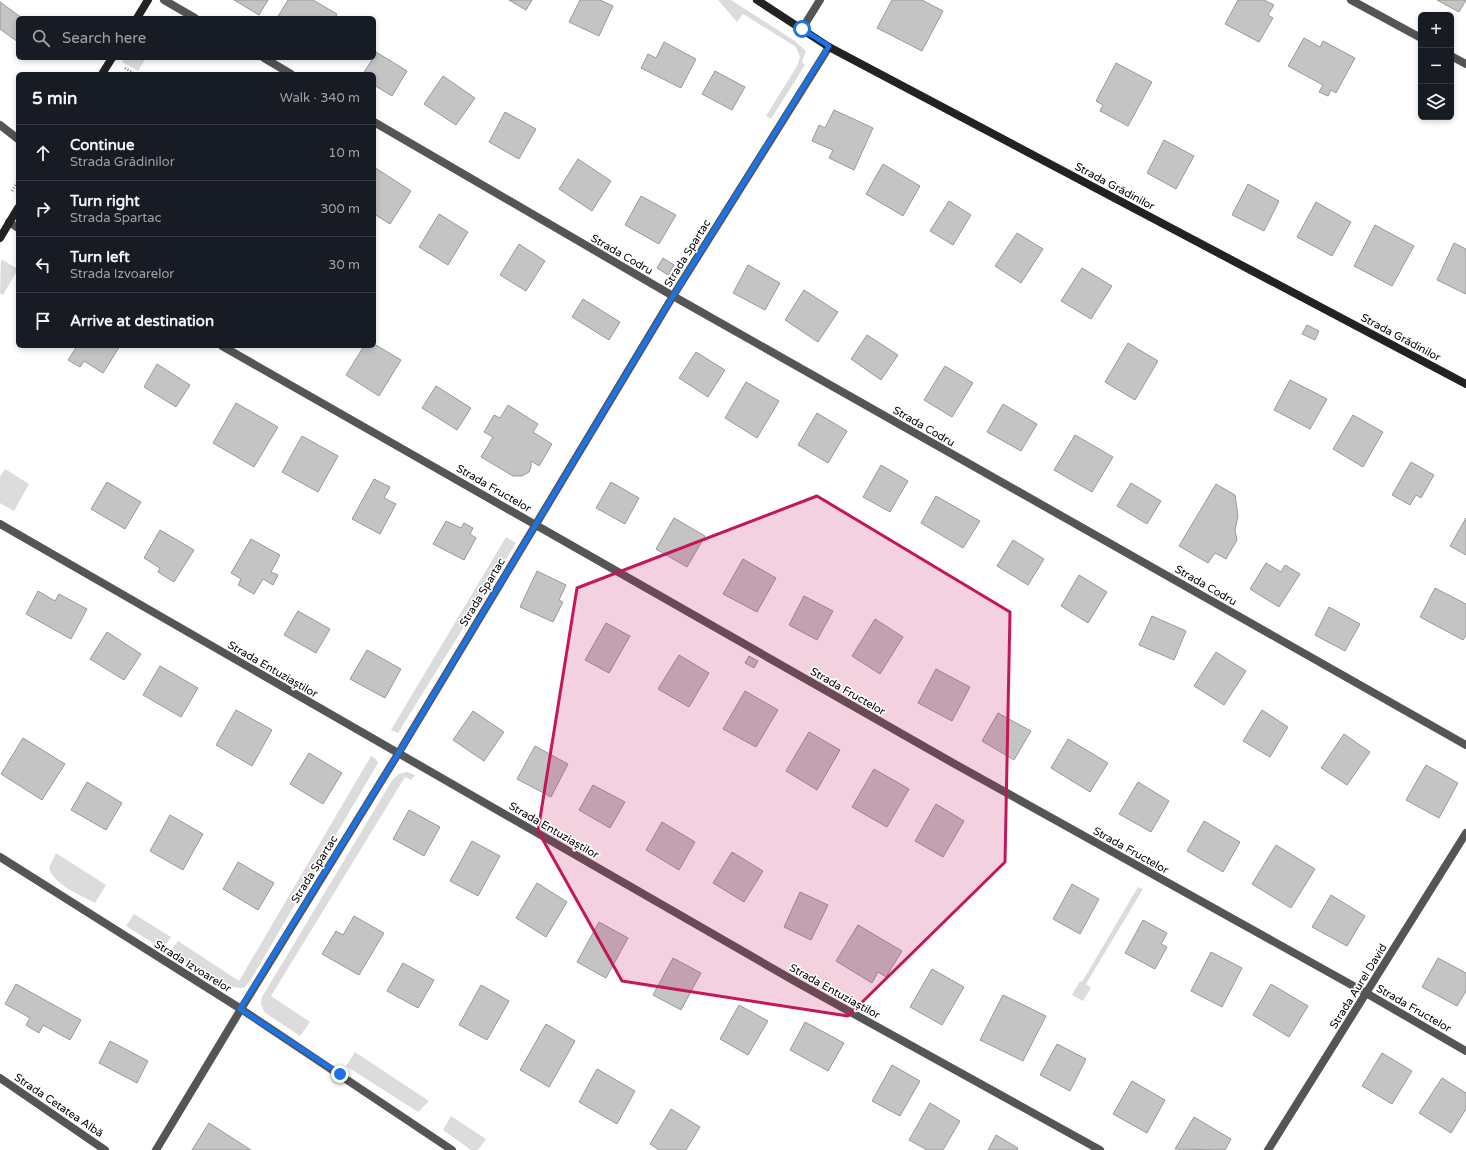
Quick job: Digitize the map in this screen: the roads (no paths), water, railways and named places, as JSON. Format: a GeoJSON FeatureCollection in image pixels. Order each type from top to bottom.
{"type":"FeatureCollection","features":[{"type":"Feature","properties":{"kind":"street"},"geometry":{"type":"LineString","coordinates":[[138,16],[148,0]]}},
{"type":"Feature","properties":{"kind":"street"},"geometry":{"type":"LineString","coordinates":[[164,0],[192,16]]}},
{"type":"Feature","properties":{"kind":"street","name":"Strada Grădinilor"},"geometry":{"type":"LineString","coordinates":[[757,0],[829,46],[1466,384]]}},
{"type":"Feature","properties":{"kind":"street"},"geometry":{"type":"LineString","coordinates":[[802,29],[820,0]]}},
{"type":"Feature","properties":{"kind":"street"},"geometry":{"type":"LineString","coordinates":[[1351,0],[1418,36]]}},
{"type":"Feature","properties":{"kind":"street","name":"Strada Spartac"},"geometry":{"type":"LineString","coordinates":[[156,1150],[240,1009],[398,754],[673,296],[829,46]]}},
{"type":"Feature","properties":{"kind":"street"},"geometry":{"type":"LineString","coordinates":[[1454,58],[1466,64]]}},
{"type":"Feature","properties":{"kind":"street"},"geometry":{"type":"LineString","coordinates":[[103,72],[111,60]]}},
{"type":"Feature","properties":{"kind":"street"},"geometry":{"type":"LineString","coordinates":[[267,60],[288,72]]}},
{"type":"Feature","properties":{"kind":"street","name":"Strada Codru"},"geometry":{"type":"LineString","coordinates":[[376,123],[673,296],[1466,745]]}},
{"type":"Feature","properties":{"kind":"street"},"geometry":{"type":"LineString","coordinates":[[0,125],[16,137]]}},
{"type":"Feature","properties":{"kind":"street"},"geometry":{"type":"LineString","coordinates":[[0,238],[16,211]]}},
{"type":"Feature","properties":{"kind":"street"},"geometry":{"type":"LineString","coordinates":[[9,222],[16,227]]}},
{"type":"Feature","properties":{"kind":"street","name":"Strada Fructelor"},"geometry":{"type":"LineString","coordinates":[[226,348],[960,767],[1466,1050]]}},
{"type":"Feature","properties":{"kind":"street","name":"Strada Entuziaștilor"},"geometry":{"type":"LineString","coordinates":[[0,524],[798,983],[1100,1150]]}},
{"type":"Feature","properties":{"kind":"street","name":"Strada Aurel David"},"geometry":{"type":"LineString","coordinates":[[1268,1150],[1466,833]]}},
{"type":"Feature","properties":{"kind":"street","name":"Strada Izvoarelor"},"geometry":{"type":"LineString","coordinates":[[0,857],[240,1009],[452,1150]]}},
{"type":"Feature","properties":{"kind":"street","name":"Strada Cetatea Albă"},"geometry":{"type":"LineString","coordinates":[[0,1078],[105,1150]]}}]}
